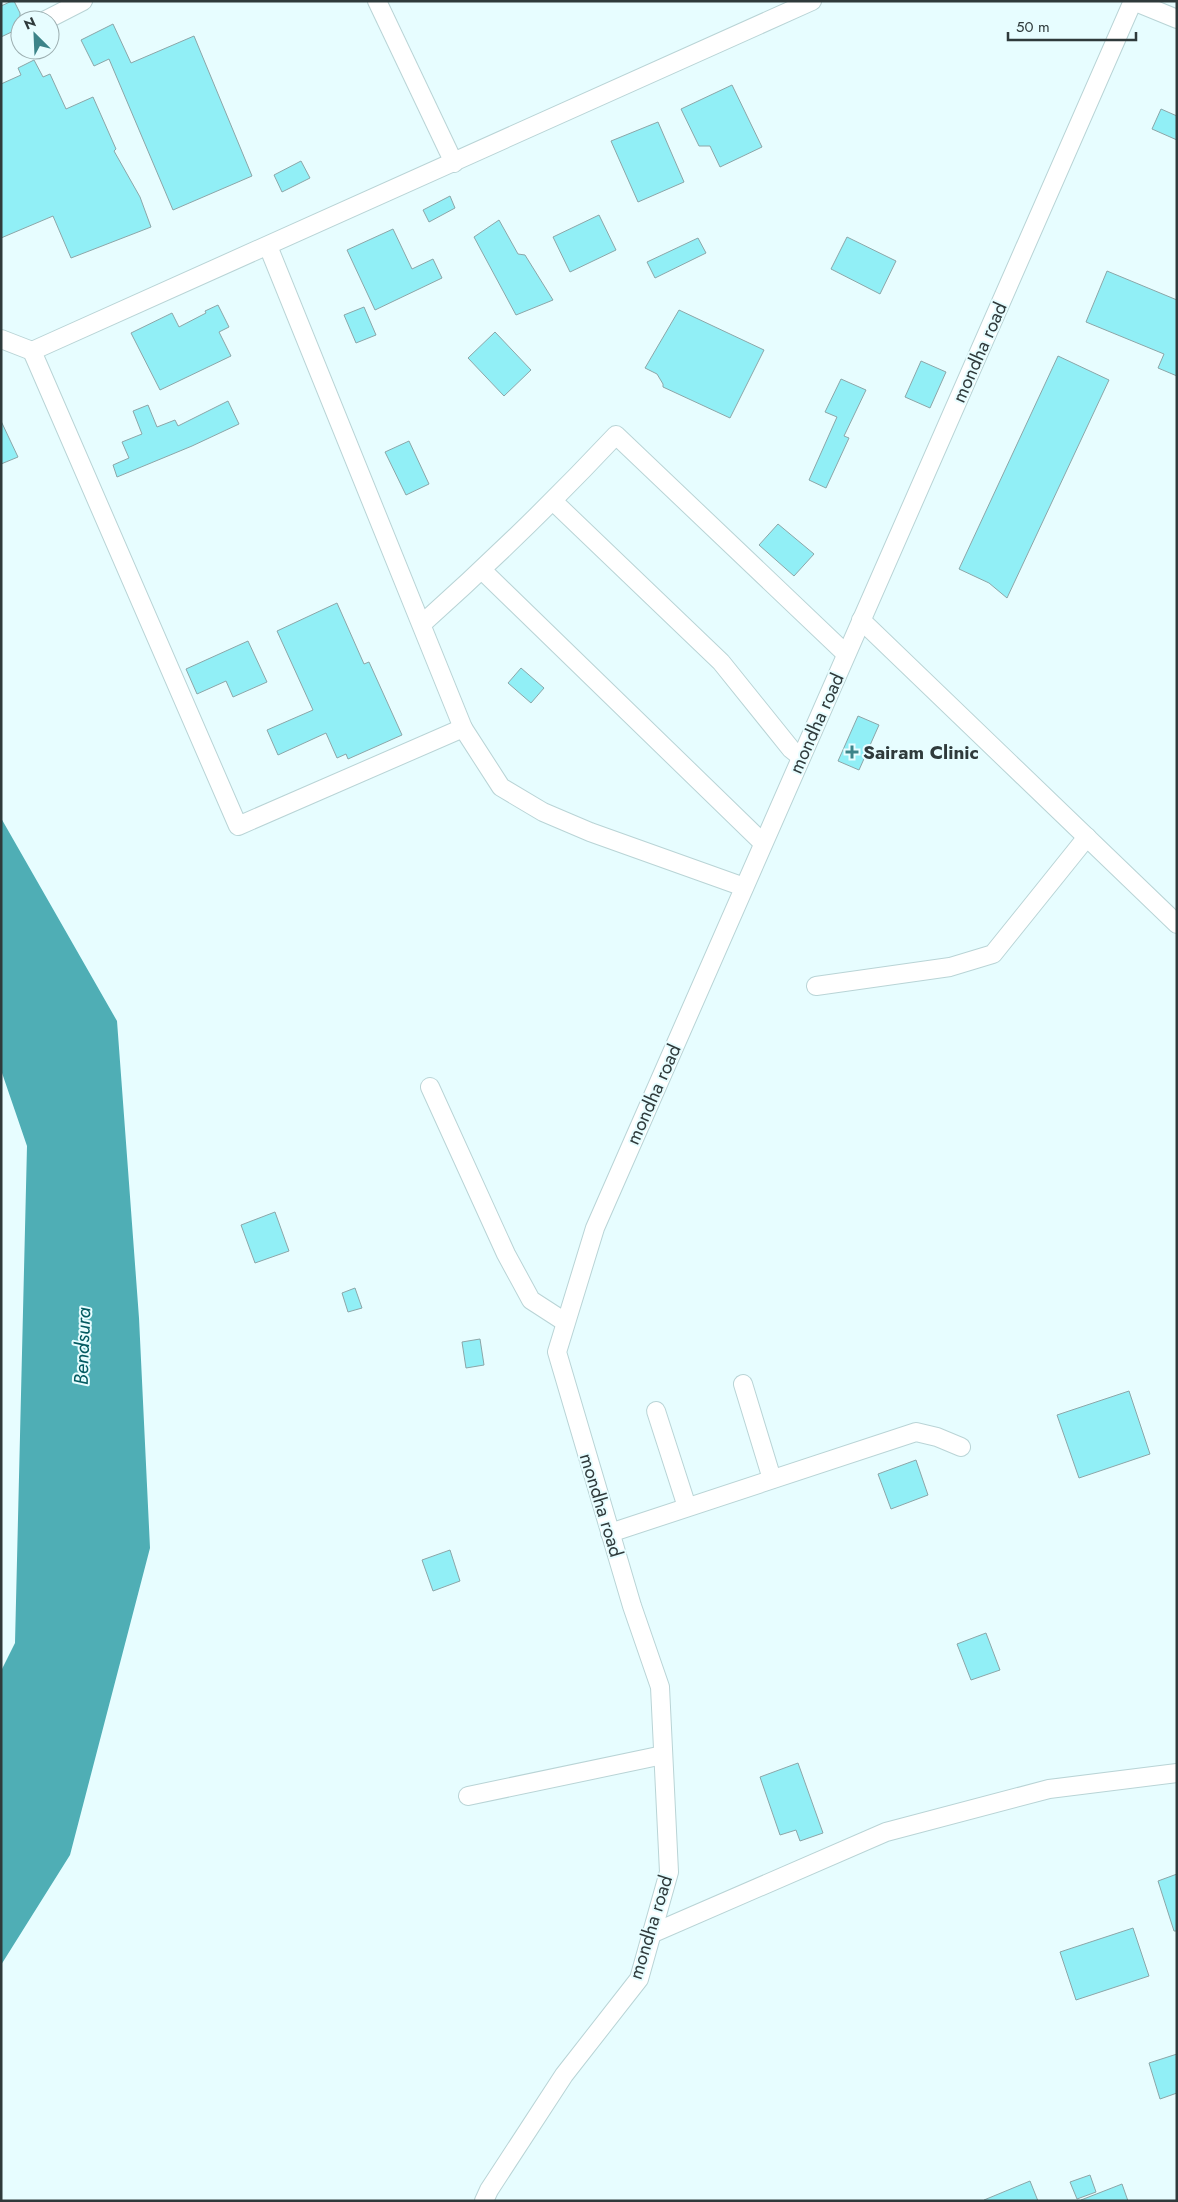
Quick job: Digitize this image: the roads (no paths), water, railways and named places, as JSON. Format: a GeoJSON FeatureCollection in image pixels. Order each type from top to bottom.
{"type":"FeatureCollection","features":[{"type":"Feature","properties":{"kind":"street"},"geometry":{"type":"LineString","coordinates":[[60,13],[83,1]]}},
{"type":"Feature","properties":{"kind":"street"},"geometry":{"type":"LineString","coordinates":[[377,1],[454,163]]}},
{"type":"Feature","properties":{"kind":"street"},"geometry":{"type":"LineString","coordinates":[[1,339],[32,350],[454,163],[812,1]]}},
{"type":"Feature","properties":{"kind":"street"},"geometry":{"type":"LineString","coordinates":[[1133,1],[1177,19]]}},
{"type":"Feature","properties":{"kind":"street","name":"mondha road"},"geometry":{"type":"LineString","coordinates":[[484,2201],[489,2190],[564,2075],[639,1978],[668,1872],[660,1687],[632,1606],[557,1352],[594,1228],[1133,1]]}},
{"type":"Feature","properties":{"kind":"street"},"geometry":{"type":"LineString","coordinates":[[268,246],[464,728],[501,787],[543,812],[590,832],[744,887]]}},
{"type":"Feature","properties":{"kind":"street"},"geometry":{"type":"LineString","coordinates":[[32,350],[238,826],[464,728]]}},
{"type":"Feature","properties":{"kind":"street"},"geometry":{"type":"LineString","coordinates":[[422,624],[553,502],[616,435],[846,654]]}},
{"type":"Feature","properties":{"kind":"street"},"geometry":{"type":"LineString","coordinates":[[553,502],[721,662],[792,749],[801,757]]}},
{"type":"Feature","properties":{"kind":"street"},"geometry":{"type":"LineString","coordinates":[[482,570],[763,843]]}},
{"type":"Feature","properties":{"kind":"street"},"geometry":{"type":"LineString","coordinates":[[861,620],[1177,924]]}},
{"type":"Feature","properties":{"kind":"street"},"geometry":{"type":"LineString","coordinates":[[816,986],[950,967],[993,954],[1087,837]]}},
{"type":"Feature","properties":{"kind":"street"},"geometry":{"type":"LineString","coordinates":[[430,1087],[506,1254],[531,1300],[566,1322]]}},
{"type":"Feature","properties":{"kind":"street"},"geometry":{"type":"LineString","coordinates":[[743,1384],[772,1479]]}},
{"type":"Feature","properties":{"kind":"street"},"geometry":{"type":"LineString","coordinates":[[656,1410],[687,1507]]}},
{"type":"Feature","properties":{"kind":"street"},"geometry":{"type":"LineString","coordinates":[[610,1533],[916,1432],[937,1437],[961,1447]]}},
{"type":"Feature","properties":{"kind":"street"},"geometry":{"type":"LineString","coordinates":[[468,1796],[663,1755]]}},
{"type":"Feature","properties":{"kind":"street"},"geometry":{"type":"LineString","coordinates":[[651,1934],[886,1832],[1049,1789],[1177,1773]]}},
{"type":"Feature","properties":{"kind":"water","name":"Bendsura"},"geometry":{"type":"Polygon","coordinates":[[[1,818],[117,1021],[139,1318],[150,1548],[70,1855],[1,1965],[1,1671],[15,1643],[27,1146],[1,1070],[1,818]]]}},
{"type":"Feature","properties":{"kind":"place","name":"Sairam Clinic"},"geometry":{"type":"Point","coordinates":[852,752]}}]}
